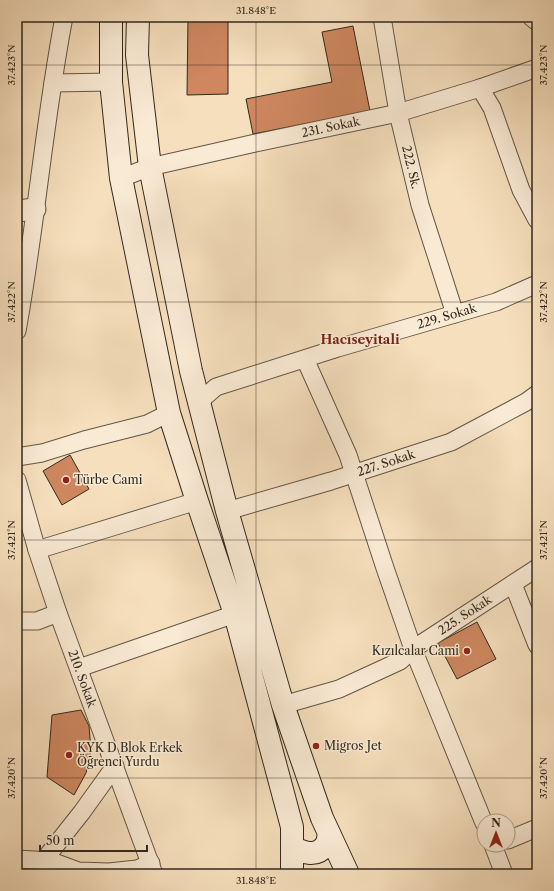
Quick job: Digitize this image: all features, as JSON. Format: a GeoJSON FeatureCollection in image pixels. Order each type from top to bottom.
{"type":"FeatureCollection","features":[{"type":"Feature","properties":{"kind":"main road"},"geometry":{"type":"LineString","coordinates":[[110,17],[111,82],[121,178],[170,413],[197,501],[235,614],[292,827],[292,874]]}},
{"type":"Feature","properties":{"kind":"main road"},"geometry":{"type":"LineString","coordinates":[[138,17],[137,55],[150,167],[191,371],[226,511],[283,705],[322,818],[348,874]]}},
{"type":"Feature","properties":{"kind":"main road"},"geometry":{"type":"LineString","coordinates":[[292,847],[304,852],[316,852],[325,846],[329,834]]}},
{"type":"Feature","properties":{"kind":"street"},"geometry":{"type":"LineString","coordinates":[[17,331],[25,287],[26,210],[53,83],[64,17]]}},
{"type":"Feature","properties":{"kind":"street","name":"222. Sk."},"geometry":{"type":"LineString","coordinates":[[382,17],[398,114],[420,205],[455,314]]}},
{"type":"Feature","properties":{"kind":"street"},"geometry":{"type":"LineString","coordinates":[[531,17],[537,22]]}},
{"type":"Feature","properties":{"kind":"street","name":"231. Sokak"},"geometry":{"type":"LineString","coordinates":[[121,178],[150,167],[251,144],[398,114],[537,68]]}},
{"type":"Feature","properties":{"kind":"street"},"geometry":{"type":"LineString","coordinates":[[53,83],[111,82]]}},
{"type":"Feature","properties":{"kind":"street"},"geometry":{"type":"LineString","coordinates":[[480,88],[492,108],[521,190],[537,220]]}},
{"type":"Feature","properties":{"kind":"street","name":"229. Sokak"},"geometry":{"type":"LineString","coordinates":[[199,402],[216,387],[496,302],[537,284]]}},
{"type":"Feature","properties":{"kind":"street"},"geometry":{"type":"LineString","coordinates":[[305,359],[348,455],[413,649],[480,813]]}},
{"type":"Feature","properties":{"kind":"street","name":"227. Sokak"},"geometry":{"type":"LineString","coordinates":[[226,511],[355,474],[451,442],[526,402],[537,394]]}},
{"type":"Feature","properties":{"kind":"street"},"geometry":{"type":"LineString","coordinates":[[17,457],[42,453],[84,440],[146,424],[170,413]]}},
{"type":"Feature","properties":{"kind":"street","name":"210. Sokak"},"geometry":{"type":"LineString","coordinates":[[17,480],[37,550],[58,614],[152,869]]}},
{"type":"Feature","properties":{"kind":"street"},"geometry":{"type":"LineString","coordinates":[[37,550],[197,501]]}},
{"type":"Feature","properties":{"kind":"street","name":"225. Sokak"},"geometry":{"type":"LineString","coordinates":[[283,705],[339,689],[400,662],[413,649],[537,568]]}},
{"type":"Feature","properties":{"kind":"street"},"geometry":{"type":"LineString","coordinates":[[513,584],[537,646]]}},
{"type":"Feature","properties":{"kind":"street"},"geometry":{"type":"LineString","coordinates":[[17,621],[37,621],[58,614]]}},
{"type":"Feature","properties":{"kind":"street"},"geometry":{"type":"LineString","coordinates":[[79,668],[235,614]]}},
{"type":"Feature","properties":{"kind":"street"},"geometry":{"type":"LineString","coordinates":[[44,860],[82,812],[115,766]]}},
{"type":"Feature","properties":{"kind":"street"},"geometry":{"type":"LineString","coordinates":[[516,838],[537,828]]}},
{"type":"Feature","properties":{"kind":"street"},"geometry":{"type":"LineString","coordinates":[[516,839],[537,832]]}},
{"type":"Feature","properties":{"kind":"street"},"geometry":{"type":"LineString","coordinates":[[501,853],[504,874]]}},
{"type":"Feature","properties":{"kind":"street"},"geometry":{"type":"LineString","coordinates":[[17,859],[51,861],[78,871],[109,872],[152,869]]}},
{"type":"Feature","properties":{"kind":"building"},"geometry":{"type":"Polygon","coordinates":[[[188,17],[228,17],[228,94],[187,95],[188,17]]]}},
{"type":"Feature","properties":{"kind":"building"},"geometry":{"type":"Polygon","coordinates":[[[353,26],[370,111],[253,134],[246,99],[332,82],[322,32],[353,26]]]}},
{"type":"Feature","properties":{"kind":"building","name":"Türbe Cami"},"geometry":{"type":"Polygon","coordinates":[[[70,455],[89,489],[62,505],[43,471],[70,455]]]}},
{"type":"Feature","properties":{"kind":"building","name":"Kızılcalar Cami"},"geometry":{"type":"Polygon","coordinates":[[[477,622],[496,659],[457,679],[438,643],[477,622]]]}},
{"type":"Feature","properties":{"kind":"building","name":"KYK D Blok Erkek Öğrenci Yurdu"},"geometry":{"type":"Polygon","coordinates":[[[81,710],[89,726],[91,750],[86,773],[74,795],[47,777],[52,715],[81,710]]]}},
{"type":"Feature","properties":{"kind":"place","name":"Türbe Cami"},"geometry":{"type":"Point","coordinates":[66,480]}},
{"type":"Feature","properties":{"kind":"place","name":"Kızılcalar Cami"},"geometry":{"type":"Point","coordinates":[467,651]}},
{"type":"Feature","properties":{"kind":"place","name":"Migros Jet"},"geometry":{"type":"Point","coordinates":[316,746]}},
{"type":"Feature","properties":{"kind":"place","name":"KYK D Blok Erkek Öğrenci Yurdu"},"geometry":{"type":"Point","coordinates":[69,755]}},
{"type":"Feature","properties":{"kind":"district","name":"Hacıseyitali"},"geometry":{"type":"Point","coordinates":[360,339]}}]}
